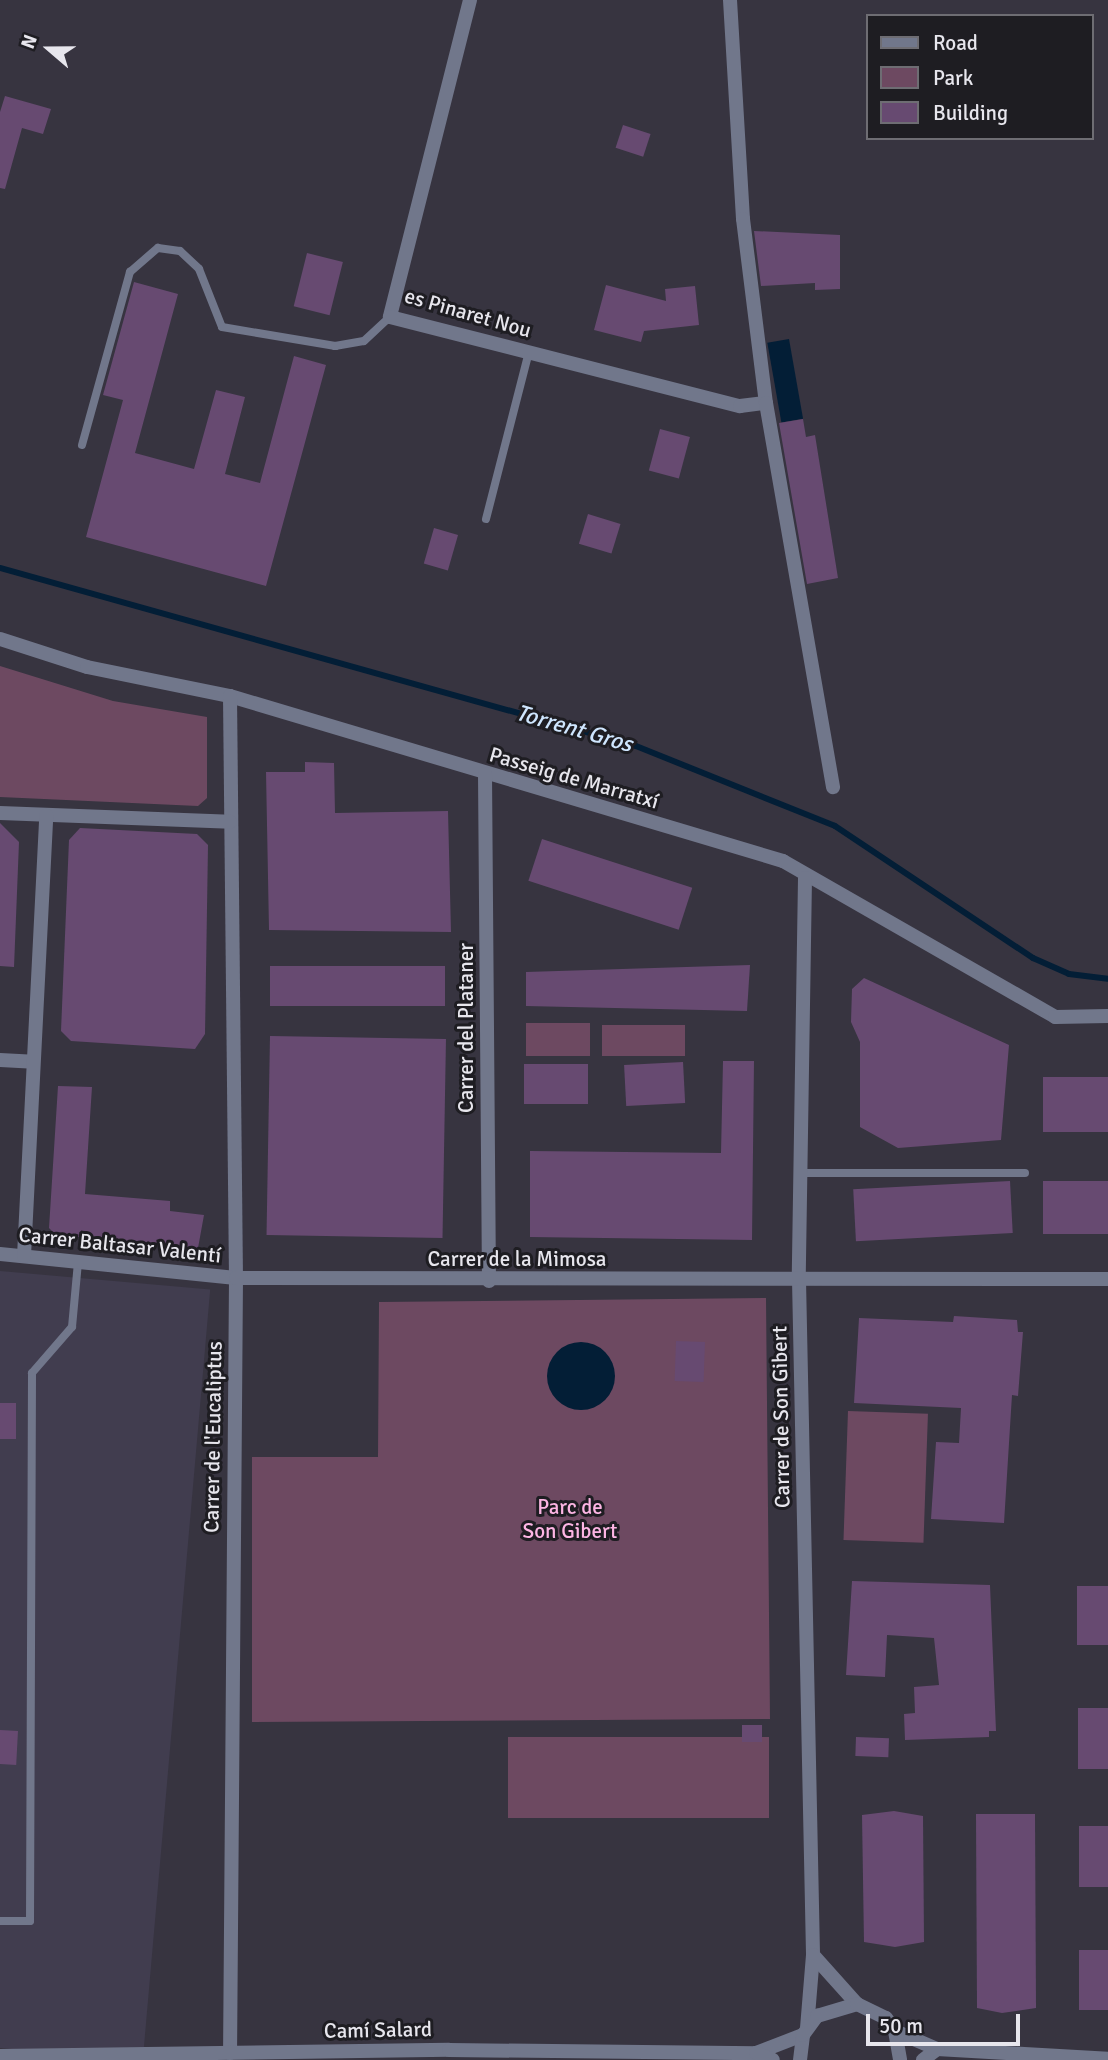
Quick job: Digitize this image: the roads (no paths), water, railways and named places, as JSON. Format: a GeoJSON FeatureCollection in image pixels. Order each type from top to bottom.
{"type":"FeatureCollection","features":[{"type":"Feature","properties":{"kind":"street","name":"es Pinaret Nou"},"geometry":{"type":"LineString","coordinates":[[470,0],[390,317],[740,406],[766,403]]}},
{"type":"Feature","properties":{"kind":"street"},"geometry":{"type":"LineString","coordinates":[[730,0],[743,219],[766,403],[832,787]]}},
{"type":"Feature","properties":{"kind":"street","name":"Passeig de Marratxí"},"geometry":{"type":"LineString","coordinates":[[0,639],[87,667],[230,696],[783,861],[805,878],[1055,1017],[1108,1016]]}},
{"type":"Feature","properties":{"kind":"street","name":"Carrer de l'Eucaliptus"},"geometry":{"type":"LineString","coordinates":[[226,2055],[236,1278],[230,696]]}},
{"type":"Feature","properties":{"kind":"street","name":"Carrer del Plataner"},"geometry":{"type":"LineString","coordinates":[[485,774],[489,1281]]}},
{"type":"Feature","properties":{"kind":"street"},"geometry":{"type":"LineString","coordinates":[[0,813],[230,822]]}},
{"type":"Feature","properties":{"kind":"street"},"geometry":{"type":"LineString","coordinates":[[24,1256],[46,816]]}},
{"type":"Feature","properties":{"kind":"street","name":"Carrer de Son Gibert"},"geometry":{"type":"LineString","coordinates":[[800,2060],[813,1955],[799,1280],[805,878]]}},
{"type":"Feature","properties":{"kind":"street"},"geometry":{"type":"LineString","coordinates":[[0,1060],[33,1062]]}},
{"type":"Feature","properties":{"kind":"street","name":"Carrer Baltasar Valentí"},"geometry":{"type":"LineString","coordinates":[[0,1254],[236,1278]]}},
{"type":"Feature","properties":{"kind":"street","name":"Carrer de la Mimosa"},"geometry":{"type":"LineString","coordinates":[[236,1278],[489,1281],[1108,1279]]}},
{"type":"Feature","properties":{"kind":"street"},"geometry":{"type":"LineString","coordinates":[[813,1955],[857,2004],[886,2018],[895,2031],[900,2060]]}},
{"type":"Feature","properties":{"kind":"street","name":"Camí Salard"},"geometry":{"type":"LineString","coordinates":[[756,2053],[805,2031],[829,2008],[857,2004]]}},
{"type":"Feature","properties":{"kind":"street"},"geometry":{"type":"LineString","coordinates":[[895,2031],[937,2049],[1108,2059]]}},
{"type":"Feature","properties":{"kind":"street"},"geometry":{"type":"LineString","coordinates":[[923,2060],[937,2049]]}},
{"type":"Feature","properties":{"kind":"street","name":"Camí Salard"},"geometry":{"type":"LineString","coordinates":[[0,2056],[756,2053],[773,2060]]}},
{"type":"Feature","properties":{"kind":"lane"},"geometry":{"type":"LineString","coordinates":[[82,445],[130,272],[158,248],[180,251],[199,269],[222,327],[334,346],[364,341],[390,317]]}},
{"type":"Feature","properties":{"kind":"lane"},"geometry":{"type":"LineString","coordinates":[[486,519],[529,352]]}},
{"type":"Feature","properties":{"kind":"lane"},"geometry":{"type":"LineString","coordinates":[[801,1173],[1025,1173]]}},
{"type":"Feature","properties":{"kind":"lane"},"geometry":{"type":"LineString","coordinates":[[0,1921],[30,1921],[32,1373],[72,1327],[78,1262]]}},
{"type":"Feature","properties":{"kind":"water"},"geometry":{"type":"Polygon","coordinates":[[[789,339],[803,419],[781,423],[767,343],[789,339]]]}},
{"type":"Feature","properties":{"kind":"water"},"geometry":{"type":"Polygon","coordinates":[[[581,1342],[594,1345],[605,1352],[612,1363],[615,1376],[612,1389],[605,1400],[594,1407],[581,1410],[568,1407],[557,1400],[550,1389],[547,1376],[550,1363],[557,1352],[568,1345],[581,1342]]]}},
{"type":"Feature","properties":{"kind":"waterway","name":"Torrent Gros"},"geometry":{"type":"LineString","coordinates":[[0,568],[636,746],[835,826],[1033,958],[1069,974],[1108,979]]}},
{"type":"Feature","properties":{"kind":"park label","name":"Parc de Son Gibert"},"geometry":{"type":"Point","coordinates":[570,1519]}}]}
